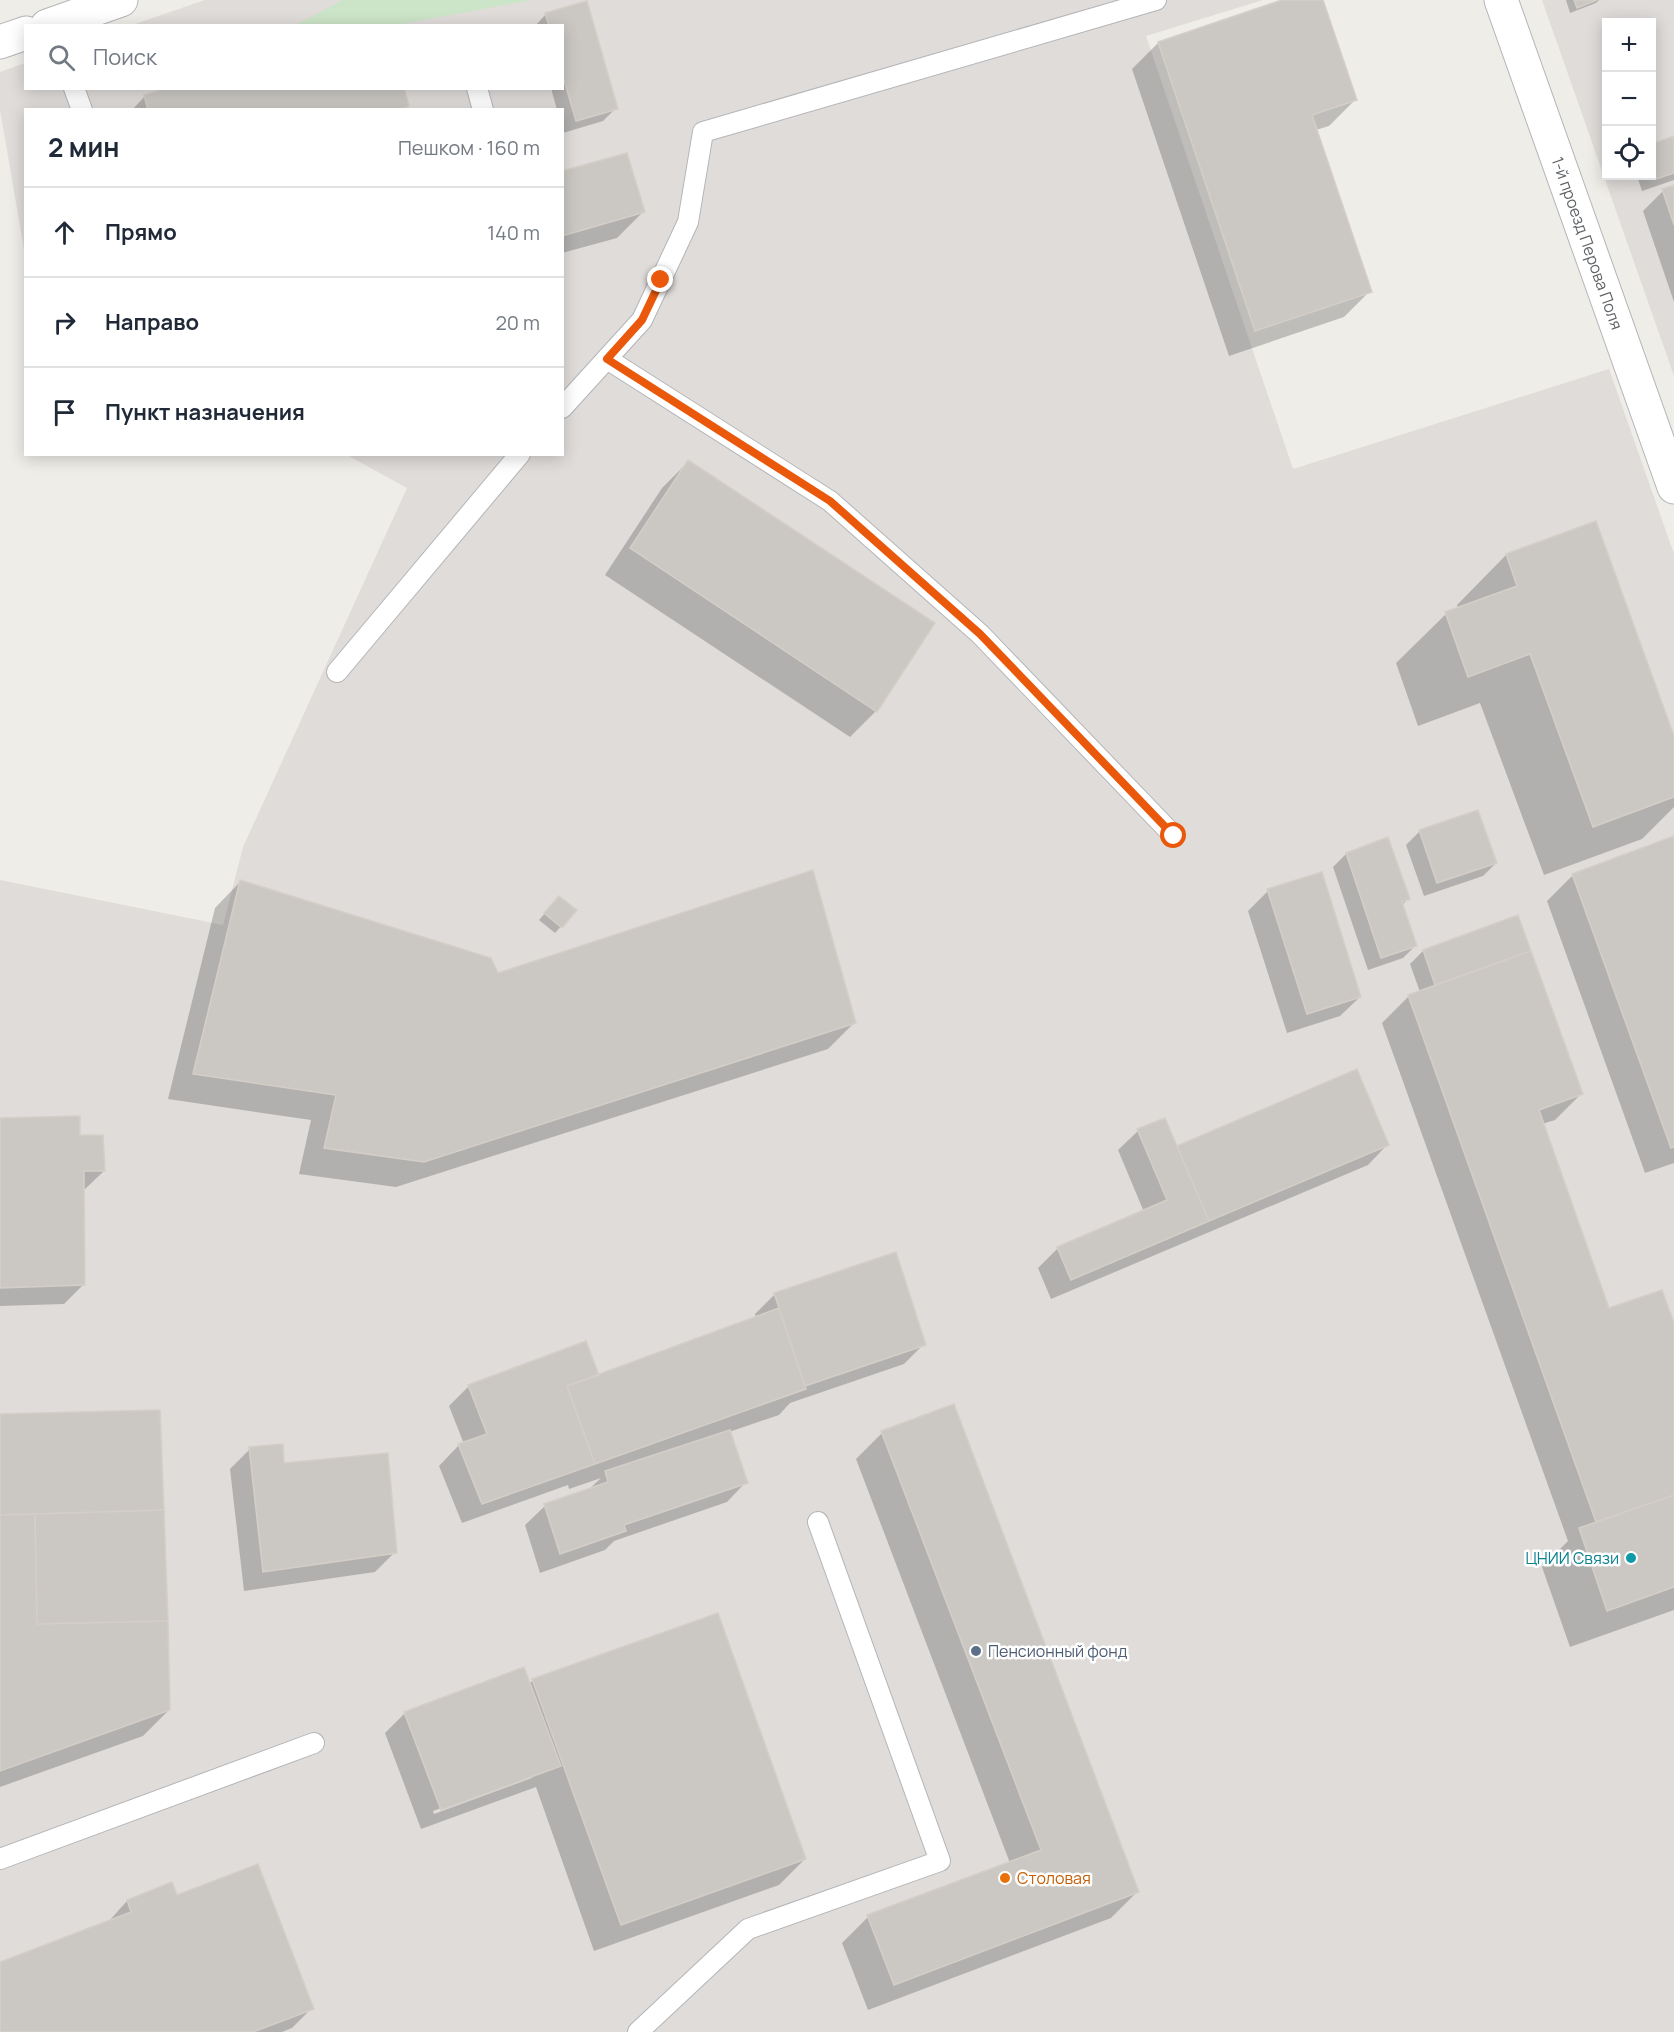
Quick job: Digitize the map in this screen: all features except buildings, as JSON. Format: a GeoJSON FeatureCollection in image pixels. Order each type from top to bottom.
{"type":"FeatureCollection","features":[{"type":"Feature","properties":{"kind":"street"},"geometry":{"type":"LineString","coordinates":[[54,24],[121,0]]}},
{"type":"Feature","properties":{"kind":"street","name":"1-й проезд Перова Поля"},"geometry":{"type":"LineString","coordinates":[[1501,0],[1674,487]]}},
{"type":"Feature","properties":{"kind":"street"},"geometry":{"type":"LineString","coordinates":[[0,42],[24,34]]}},
{"type":"Feature","properties":{"kind":"lane"},"geometry":{"type":"LineString","coordinates":[[564,406],[642,320],[688,222],[703,132],[1156,0]]}},
{"type":"Feature","properties":{"kind":"lane"},"geometry":{"type":"LineString","coordinates":[[75,90],[81,108]]}},
{"type":"Feature","properties":{"kind":"lane"},"geometry":{"type":"LineString","coordinates":[[478,90],[482,108]]}},
{"type":"Feature","properties":{"kind":"lane"},"geometry":{"type":"LineString","coordinates":[[607,359],[830,501],[980,634],[1174,836]]}},
{"type":"Feature","properties":{"kind":"lane"},"geometry":{"type":"LineString","coordinates":[[338,672],[518,456]]}},
{"type":"Feature","properties":{"kind":"lane"},"geometry":{"type":"LineString","coordinates":[[638,2032],[748,1929],[940,1862],[818,1522]]}},
{"type":"Feature","properties":{"kind":"lane"},"geometry":{"type":"LineString","coordinates":[[0,1859],[314,1743]]}},
{"type":"Feature","properties":{"kind":"shaded area"},"geometry":{"type":"Polygon","coordinates":[[[205,0],[1263,0],[1146,36],[1293,469],[1609,369],[1674,554],[1674,2032],[0,2032],[0,880],[223,925],[243,847],[407,488],[349,456],[564,456],[564,108],[24,108],[24,249],[0,110],[0,72],[24,63],[24,90],[564,90],[564,24],[135,24],[205,0]]]}},
{"type":"Feature","properties":{"kind":"shaded area"},"geometry":{"type":"Polygon","coordinates":[[[1542,0],[1674,0],[1674,376],[1605,180],[1656,180],[1656,18],[1602,18],[1602,171],[1542,0]]]}},
{"type":"Feature","properties":{"kind":"green space"},"geometry":{"type":"Polygon","coordinates":[[[343,0],[532,0],[401,24],[298,24],[343,0]]]}},
{"type":"Feature","properties":{"kind":"place","name":"ЦНИИ Связи"},"geometry":{"type":"Point","coordinates":[1631,1558]}},
{"type":"Feature","properties":{"kind":"place","name":"Пенсионный фонд"},"geometry":{"type":"Point","coordinates":[976,1651]}},
{"type":"Feature","properties":{"kind":"place","name":"Столовая"},"geometry":{"type":"Point","coordinates":[1005,1878]}},
{"type":"Feature","properties":{"kind":"route"},"geometry":{"type":"LineString","coordinates":[[661,280],[642,320],[607,359],[830,501],[980,634],[1174,836]]}}]}
